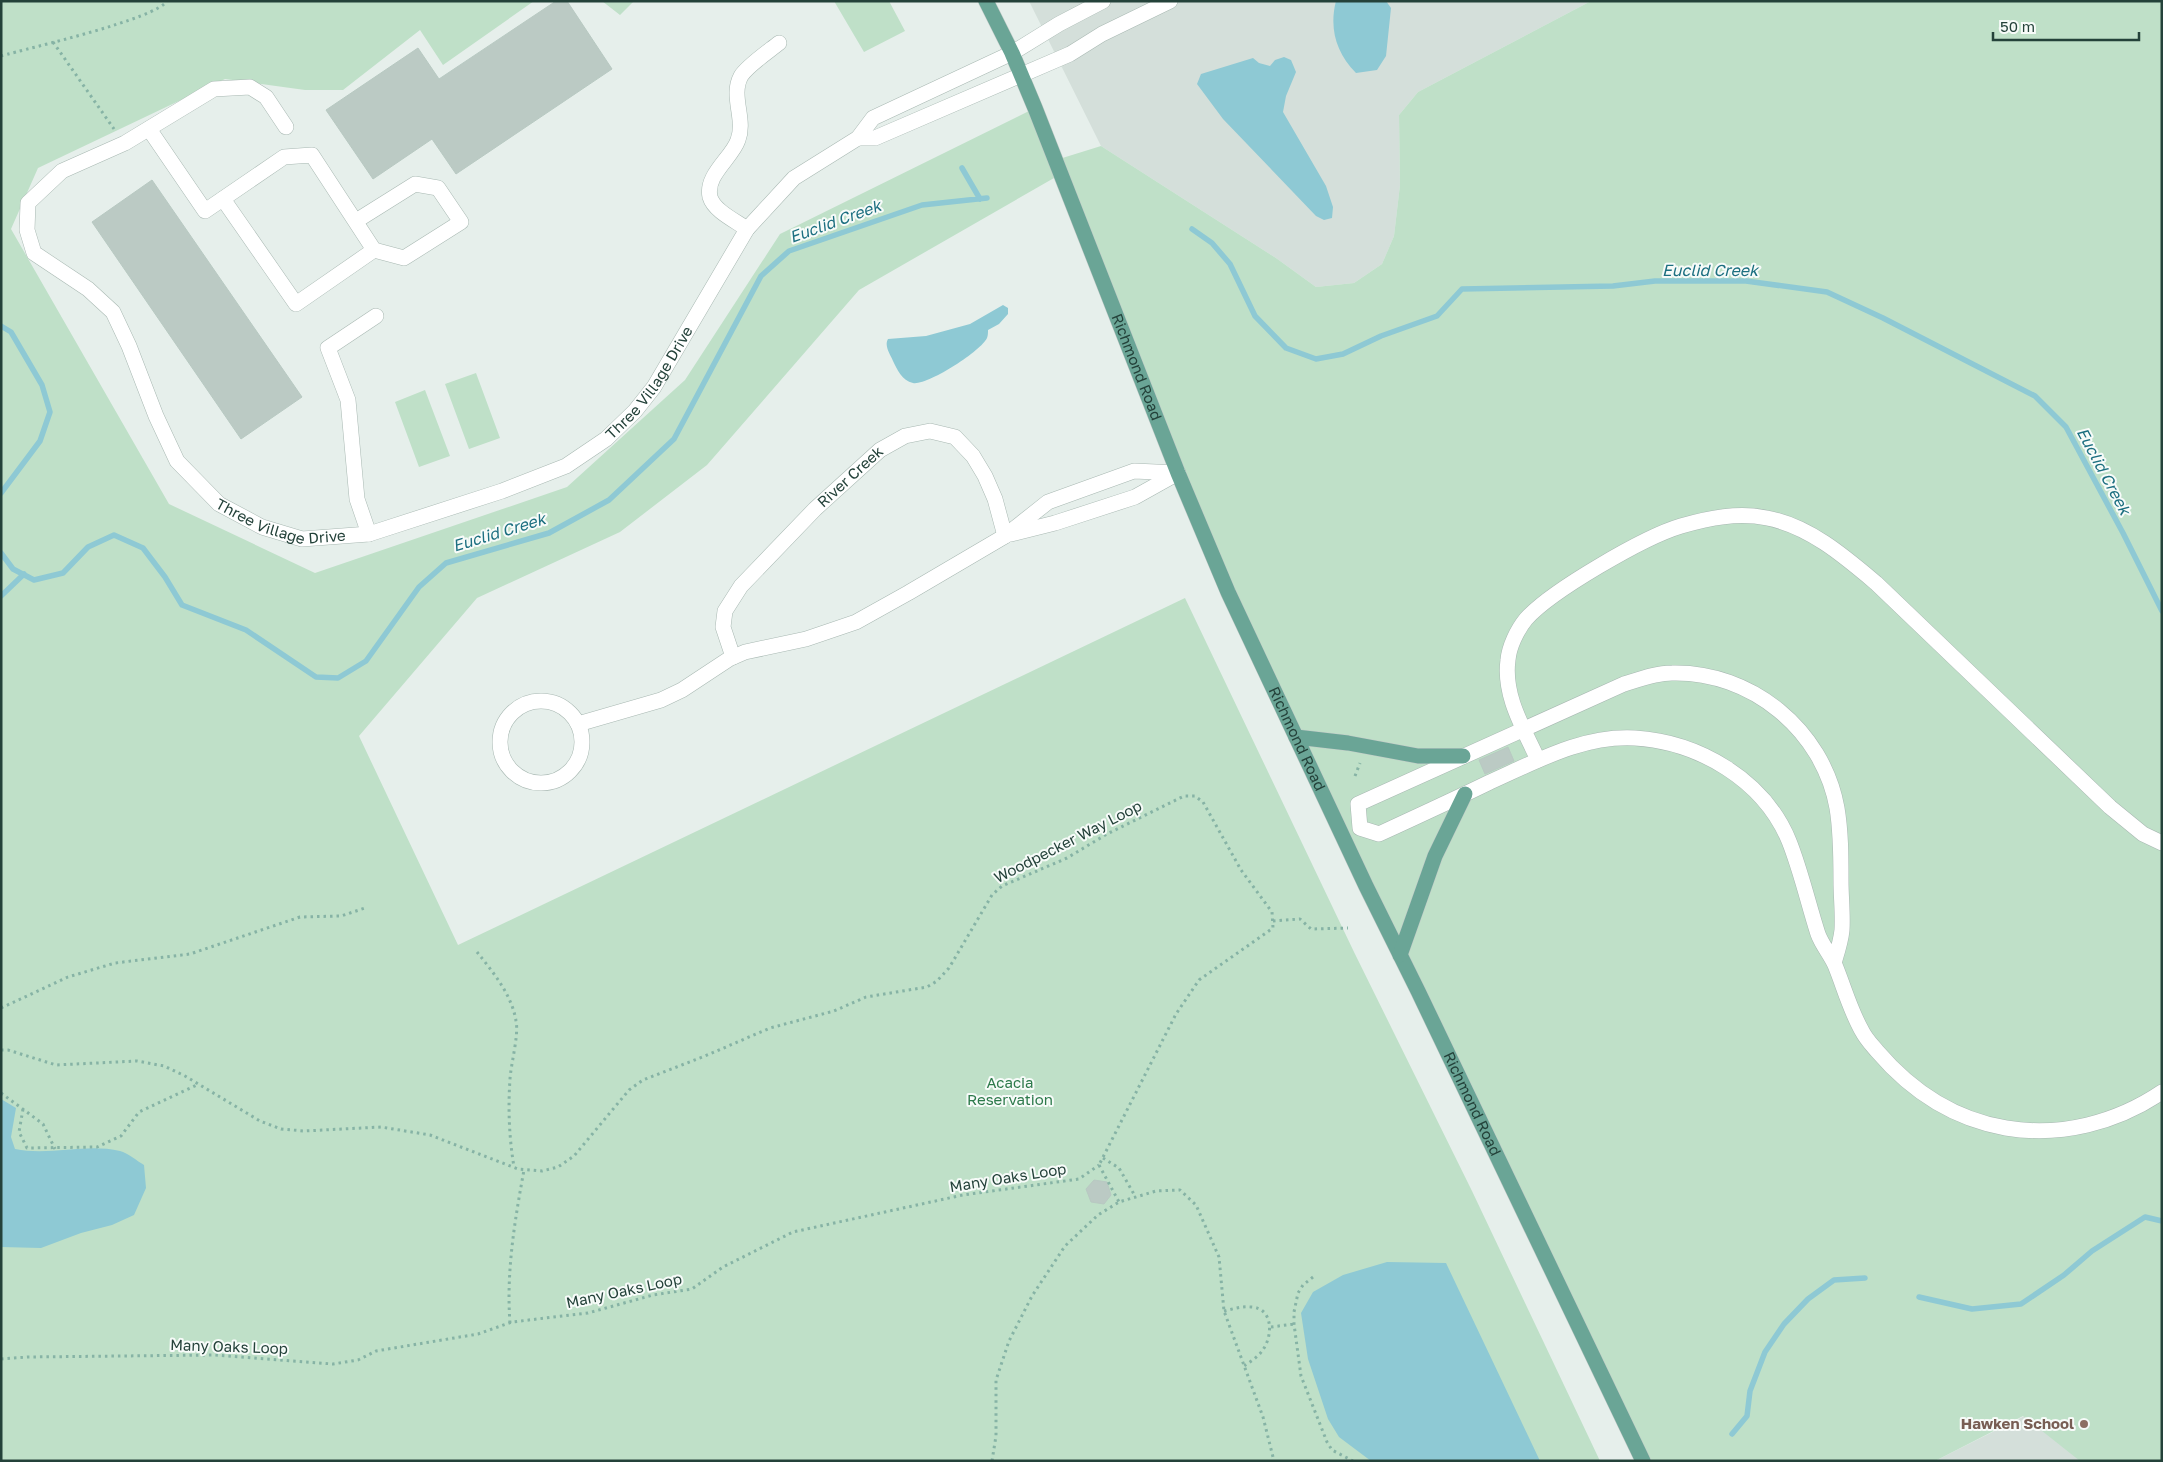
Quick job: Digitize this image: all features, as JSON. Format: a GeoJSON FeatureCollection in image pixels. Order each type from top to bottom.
{"type":"FeatureCollection","features":[{"type":"Feature","properties":{"kind":"main road","name":"Richmond Road"},"geometry":{"type":"LineString","coordinates":[[986,1],[1021,74],[1178,473],[1228,592],[1643,1461]]}},
{"type":"Feature","properties":{"kind":"main road"},"geometry":{"type":"LineString","coordinates":[[1296,737],[1418,756],[1463,756]]}},
{"type":"Feature","properties":{"kind":"main road"},"geometry":{"type":"LineString","coordinates":[[1400,955],[1435,856],[1465,794]]}},
{"type":"Feature","properties":{"kind":"street","name":"Three Village Drive"},"geometry":{"type":"LineString","coordinates":[[286,127],[266,97],[250,87],[214,89],[125,143],[62,171],[28,203],[28,230],[34,253],[88,289],[113,312],[129,346],[156,416],[177,461],[219,504],[262,527],[302,539],[370,534],[502,491],[566,466],[606,438],[635,410],[654,388],[747,229],[794,178],[858,138],[873,118],[1012,53],[1059,24],[1102,1]]}},
{"type":"Feature","properties":{"kind":"street","name":"Three Village Drive"},"geometry":{"type":"LineString","coordinates":[[858,138],[875,138],[1070,54],[1102,34],[1170,1]]}},
{"type":"Feature","properties":{"kind":"street"},"geometry":{"type":"LineString","coordinates":[[747,229],[714,206],[710,197],[709,187],[720,167],[736,145],[742,130],[737,90],[742,75],[779,43]]}},
{"type":"Feature","properties":{"kind":"street"},"geometry":{"type":"LineString","coordinates":[[149,129],[206,211],[284,157],[312,155],[374,250],[404,258],[462,222],[438,188],[415,184],[356,222]]}},
{"type":"Feature","properties":{"kind":"street"},"geometry":{"type":"LineString","coordinates":[[223,199],[296,304],[374,250]]}},
{"type":"Feature","properties":{"kind":"street"},"geometry":{"type":"LineString","coordinates":[[370,534],[357,499],[348,400],[328,348],[376,316]]}},
{"type":"Feature","properties":{"kind":"street","name":"River Creek"},"geometry":{"type":"LineString","coordinates":[[733,658],[723,627],[725,611],[741,586],[822,503],[880,450],[905,436],[930,431],[955,437],[973,456],[985,476],[995,499],[1005,536]]}},
{"type":"Feature","properties":{"kind":"street"},"geometry":{"type":"LineString","coordinates":[[578,724],[661,700],[682,690],[746,652],[806,639],[856,622],[1005,536],[1048,502],[1134,470],[1178,473]]}},
{"type":"Feature","properties":{"kind":"street"},"geometry":{"type":"LineString","coordinates":[[1005,536],[1055,523],[1135,497],[1178,473]]}},
{"type":"Feature","properties":{"kind":"street"},"geometry":{"type":"LineString","coordinates":[[1538,760],[1512,700],[1506,680],[1508,658],[1516,635],[1526,619],[1545,603],[1583,577],[1655,537],[1680,526],[1738,514],[1768,518],[1801,529],[1848,559],[1876,583],[2110,807],[2144,834],[2162,843]]}},
{"type":"Feature","properties":{"kind":"street"},"geometry":{"type":"LineString","coordinates":[[1834,964],[1842,931],[1841,839],[1837,807],[1820,762],[1802,733],[1778,708],[1740,685],[1717,677],[1670,672],[1624,684],[1358,804],[1360,828],[1379,834],[1538,760],[1594,741],[1608,738],[1637,738],[1668,743],[1694,751],[1722,764],[1744,780],[1763,799],[1779,822],[1789,840],[1819,937],[1834,964],[1850,1009],[1863,1034],[1914,1090],[1936,1103],[1975,1121],[2027,1131],[2078,1128],[2106,1120],[2134,1109],[2162,1092]]}},
{"type":"Feature","properties":{"kind":"street"},"geometry":{"type":"LineString","coordinates":[[534,702],[547,702],[560,706],[570,713],[578,724],[582,737],[581,751],[576,764],[567,774],[555,781],[541,783],[528,781],[516,774],[506,764],[501,752],[500,739],[504,726],[511,715],[521,706],[534,702]]}},
{"type":"Feature","properties":{"kind":"path"},"geometry":{"type":"LineString","coordinates":[[1,56],[108,27],[157,11],[167,1]]}},
{"type":"Feature","properties":{"kind":"path"},"geometry":{"type":"LineString","coordinates":[[53,42],[110,125],[125,143]]}},
{"type":"Feature","properties":{"kind":"path"},"geometry":{"type":"LineString","coordinates":[[1355,776],[1363,756]]}},
{"type":"Feature","properties":{"kind":"path","name":"Woodpecker Way Loop"},"geometry":{"type":"LineString","coordinates":[[1,1050],[8,1050],[56,1065],[137,1061],[164,1066],[199,1084],[260,1121],[281,1129],[304,1131],[381,1127],[410,1131],[430,1135],[514,1167],[524,1170],[542,1171],[558,1167],[574,1156],[629,1090],[657,1074],[706,1056],[770,1028],[834,1011],[866,998],[927,986],[937,981],[948,968],[992,896],[1002,886],[1067,858],[1107,834],[1184,796],[1195,796],[1203,802],[1241,870],[1272,912],[1273,921]]}},
{"type":"Feature","properties":{"kind":"path"},"geometry":{"type":"LineString","coordinates":[[1,1008],[68,978],[115,963],[190,954],[300,917],[341,916],[365,908]]}},
{"type":"Feature","properties":{"kind":"path"},"geometry":{"type":"LineString","coordinates":[[1119,1202],[1098,1166],[1176,1014],[1199,980],[1273,928],[1273,921],[1300,919],[1310,929],[1348,928]]}},
{"type":"Feature","properties":{"kind":"path"},"geometry":{"type":"LineString","coordinates":[[477,952],[496,974],[517,1022],[509,1109],[510,1140],[514,1167]]}},
{"type":"Feature","properties":{"kind":"path"},"geometry":{"type":"LineString","coordinates":[[23,1109],[19,1132],[27,1148],[98,1147],[121,1136],[139,1112],[199,1084]]}},
{"type":"Feature","properties":{"kind":"path"},"geometry":{"type":"LineString","coordinates":[[1,1094],[43,1124],[55,1149]]}},
{"type":"Feature","properties":{"kind":"path"},"geometry":{"type":"LineString","coordinates":[[1102,1158],[1120,1168],[1135,1196]]}},
{"type":"Feature","properties":{"kind":"path","name":"Many Oaks Loop"},"geometry":{"type":"LineString","coordinates":[[1,1359],[28,1357],[215,1356],[333,1364],[358,1360],[376,1351],[478,1334],[510,1323],[588,1312],[652,1294],[692,1289],[723,1267],[792,1232],[963,1195],[1079,1179],[1098,1166]]}},
{"type":"Feature","properties":{"kind":"path"},"geometry":{"type":"LineString","coordinates":[[510,1323],[508,1297],[516,1214],[524,1170]]}},
{"type":"Feature","properties":{"kind":"path"},"geometry":{"type":"LineString","coordinates":[[992,1461],[996,1436],[996,1380],[1009,1341],[1032,1296],[1065,1246],[1098,1215],[1119,1202],[1135,1196],[1180,1190],[1196,1204],[1219,1257],[1224,1311],[1263,1417],[1274,1461]]}},
{"type":"Feature","properties":{"kind":"path"},"geometry":{"type":"LineString","coordinates":[[1313,1277],[1303,1285],[1298,1293],[1294,1312],[1301,1376],[1327,1442],[1332,1450],[1353,1461]]}},
{"type":"Feature","properties":{"kind":"path"},"geometry":{"type":"LineString","coordinates":[[1224,1311],[1242,1307],[1254,1307],[1267,1315],[1271,1327],[1268,1339],[1262,1351],[1244,1366]]}},
{"type":"Feature","properties":{"kind":"path"},"geometry":{"type":"LineString","coordinates":[[1271,1327],[1294,1324]]}},
{"type":"Feature","properties":{"kind":"shaded area"},"geometry":{"type":"Polygon","coordinates":[[[1029,1],[1591,1],[1418,92],[1399,115],[1400,185],[1394,236],[1382,264],[1354,283],[1316,287],[1276,258],[1101,146],[1029,1]]]}},
{"type":"Feature","properties":{"kind":"shaded area","name":"Hawken School"},"geometry":{"type":"Polygon","coordinates":[[[2124,1366],[2162,1461],[1935,1461],[2124,1366]]]}},
{"type":"Feature","properties":{"kind":"green space","name":"Acacia Reservation"},"geometry":{"type":"Polygon","coordinates":[[[1,1],[534,1],[443,65],[420,30],[343,90],[305,90],[225,79],[38,168],[11,229],[169,504],[315,573],[567,487],[685,380],[780,234],[1035,108],[1056,160],[1101,146],[1276,258],[1316,287],[1354,283],[1382,264],[1394,236],[1400,185],[1399,115],[1418,92],[1591,1],[2162,1],[2162,1461],[2080,1461],[2023,1416],[1935,1461],[1643,1461],[1228,592],[1061,174],[859,290],[707,465],[620,532],[477,598],[359,736],[458,945],[1185,598],[1354,952],[1472,1191],[1600,1461],[1,1461],[1,1]]]}},
{"type":"Feature","properties":{"kind":"green space"},"geometry":{"type":"Polygon","coordinates":[[[602,1],[634,1],[620,15],[602,1]]]}},
{"type":"Feature","properties":{"kind":"green space"},"geometry":{"type":"Polygon","coordinates":[[[834,1],[889,1],[905,31],[864,52],[834,1]]]}},
{"type":"Feature","properties":{"kind":"green space"},"geometry":{"type":"Polygon","coordinates":[[[476,373],[500,438],[469,449],[445,384],[476,373]]]}},
{"type":"Feature","properties":{"kind":"green space"},"geometry":{"type":"Polygon","coordinates":[[[425,390],[450,456],[419,467],[395,402],[425,390]]]}},
{"type":"Feature","properties":{"kind":"water"},"geometry":{"type":"Polygon","coordinates":[[[1336,1],[1386,1],[1391,8],[1386,56],[1377,70],[1356,73],[1343,57],[1334,30],[1333,21],[1336,1]]]}},
{"type":"Feature","properties":{"kind":"water"},"geometry":{"type":"Polygon","coordinates":[[[1284,57],[1291,60],[1296,72],[1286,96],[1283,112],[1326,186],[1333,207],[1332,218],[1324,220],[1316,216],[1223,119],[1197,84],[1201,74],[1253,58],[1259,63],[1270,66],[1275,60],[1284,57]]]}},
{"type":"Feature","properties":{"kind":"water"},"geometry":{"type":"Polygon","coordinates":[[[1003,305],[1008,308],[1008,314],[999,324],[988,330],[987,338],[983,344],[953,367],[930,379],[913,383],[906,380],[898,371],[888,350],[888,339],[926,336],[970,324],[1003,305]]]}},
{"type":"Feature","properties":{"kind":"water"},"geometry":{"type":"Polygon","coordinates":[[[1,1099],[16,1108],[11,1137],[15,1149],[41,1151],[107,1149],[123,1152],[144,1165],[146,1188],[134,1215],[112,1225],[81,1233],[41,1248],[1,1247],[1,1099]]]}},
{"type":"Feature","properties":{"kind":"water"},"geometry":{"type":"Polygon","coordinates":[[[1387,1262],[1446,1263],[1540,1461],[1371,1461],[1339,1437],[1328,1419],[1308,1359],[1301,1313],[1313,1292],[1343,1275],[1387,1262]]]}},
{"type":"Feature","properties":{"kind":"building"},"geometry":{"type":"Polygon","coordinates":[[[556,1],[567,1],[612,69],[456,174],[432,139],[373,179],[326,110],[418,48],[439,79],[556,1]]]}},
{"type":"Feature","properties":{"kind":"building"},"geometry":{"type":"Polygon","coordinates":[[[152,180],[302,397],[241,439],[92,222],[152,180]]]}},
{"type":"Feature","properties":{"kind":"building"},"geometry":{"type":"Polygon","coordinates":[[[1508,747],[1514,761],[1485,774],[1479,760],[1508,747]]]}},
{"type":"Feature","properties":{"kind":"building"},"geometry":{"type":"Polygon","coordinates":[[[1094,1180],[1107,1182],[1111,1195],[1104,1204],[1091,1202],[1086,1189],[1094,1180]]]}},
{"type":"Feature","properties":{"kind":"waterway"},"geometry":{"type":"LineString","coordinates":[[962,168],[980,199]]}},
{"type":"Feature","properties":{"kind":"waterway","name":"Euclid Creek"},"geometry":{"type":"LineString","coordinates":[[1,553],[13,569],[34,580],[63,573],[88,547],[114,535],[143,548],[165,577],[182,605],[246,630],[316,677],[338,678],[366,661],[419,587],[446,563],[549,533],[609,500],[674,439],[761,276],[789,251],[922,205],[987,198]]}},
{"type":"Feature","properties":{"kind":"waterway","name":"Euclid Creek"},"geometry":{"type":"LineString","coordinates":[[1192,229],[1212,243],[1230,264],[1255,316],[1286,348],[1316,359],[1343,354],[1381,336],[1437,316],[1462,289],[1613,286],[1655,281],[1746,281],[1827,292],[1883,318],[2035,396],[2066,427],[2123,533],[2162,611]]}},
{"type":"Feature","properties":{"kind":"waterway","name":"Euclid Creek"},"geometry":{"type":"LineString","coordinates":[[1,326],[11,332],[42,385],[50,412],[40,441],[1,493]]}},
{"type":"Feature","properties":{"kind":"waterway"},"geometry":{"type":"LineString","coordinates":[[1,596],[24,574]]}},
{"type":"Feature","properties":{"kind":"waterway"},"geometry":{"type":"LineString","coordinates":[[1919,1297],[1972,1309],[2021,1304],[2064,1275],[2092,1251],[2145,1217],[2162,1221]]}},
{"type":"Feature","properties":{"kind":"waterway"},"geometry":{"type":"LineString","coordinates":[[1732,1434],[1747,1416],[1750,1391],[1765,1352],[1784,1324],[1808,1299],[1834,1280],[1865,1278]]}},
{"type":"Feature","properties":{"kind":"place","name":"Hawken School"},"geometry":{"type":"Point","coordinates":[2084,1424]}}]}
